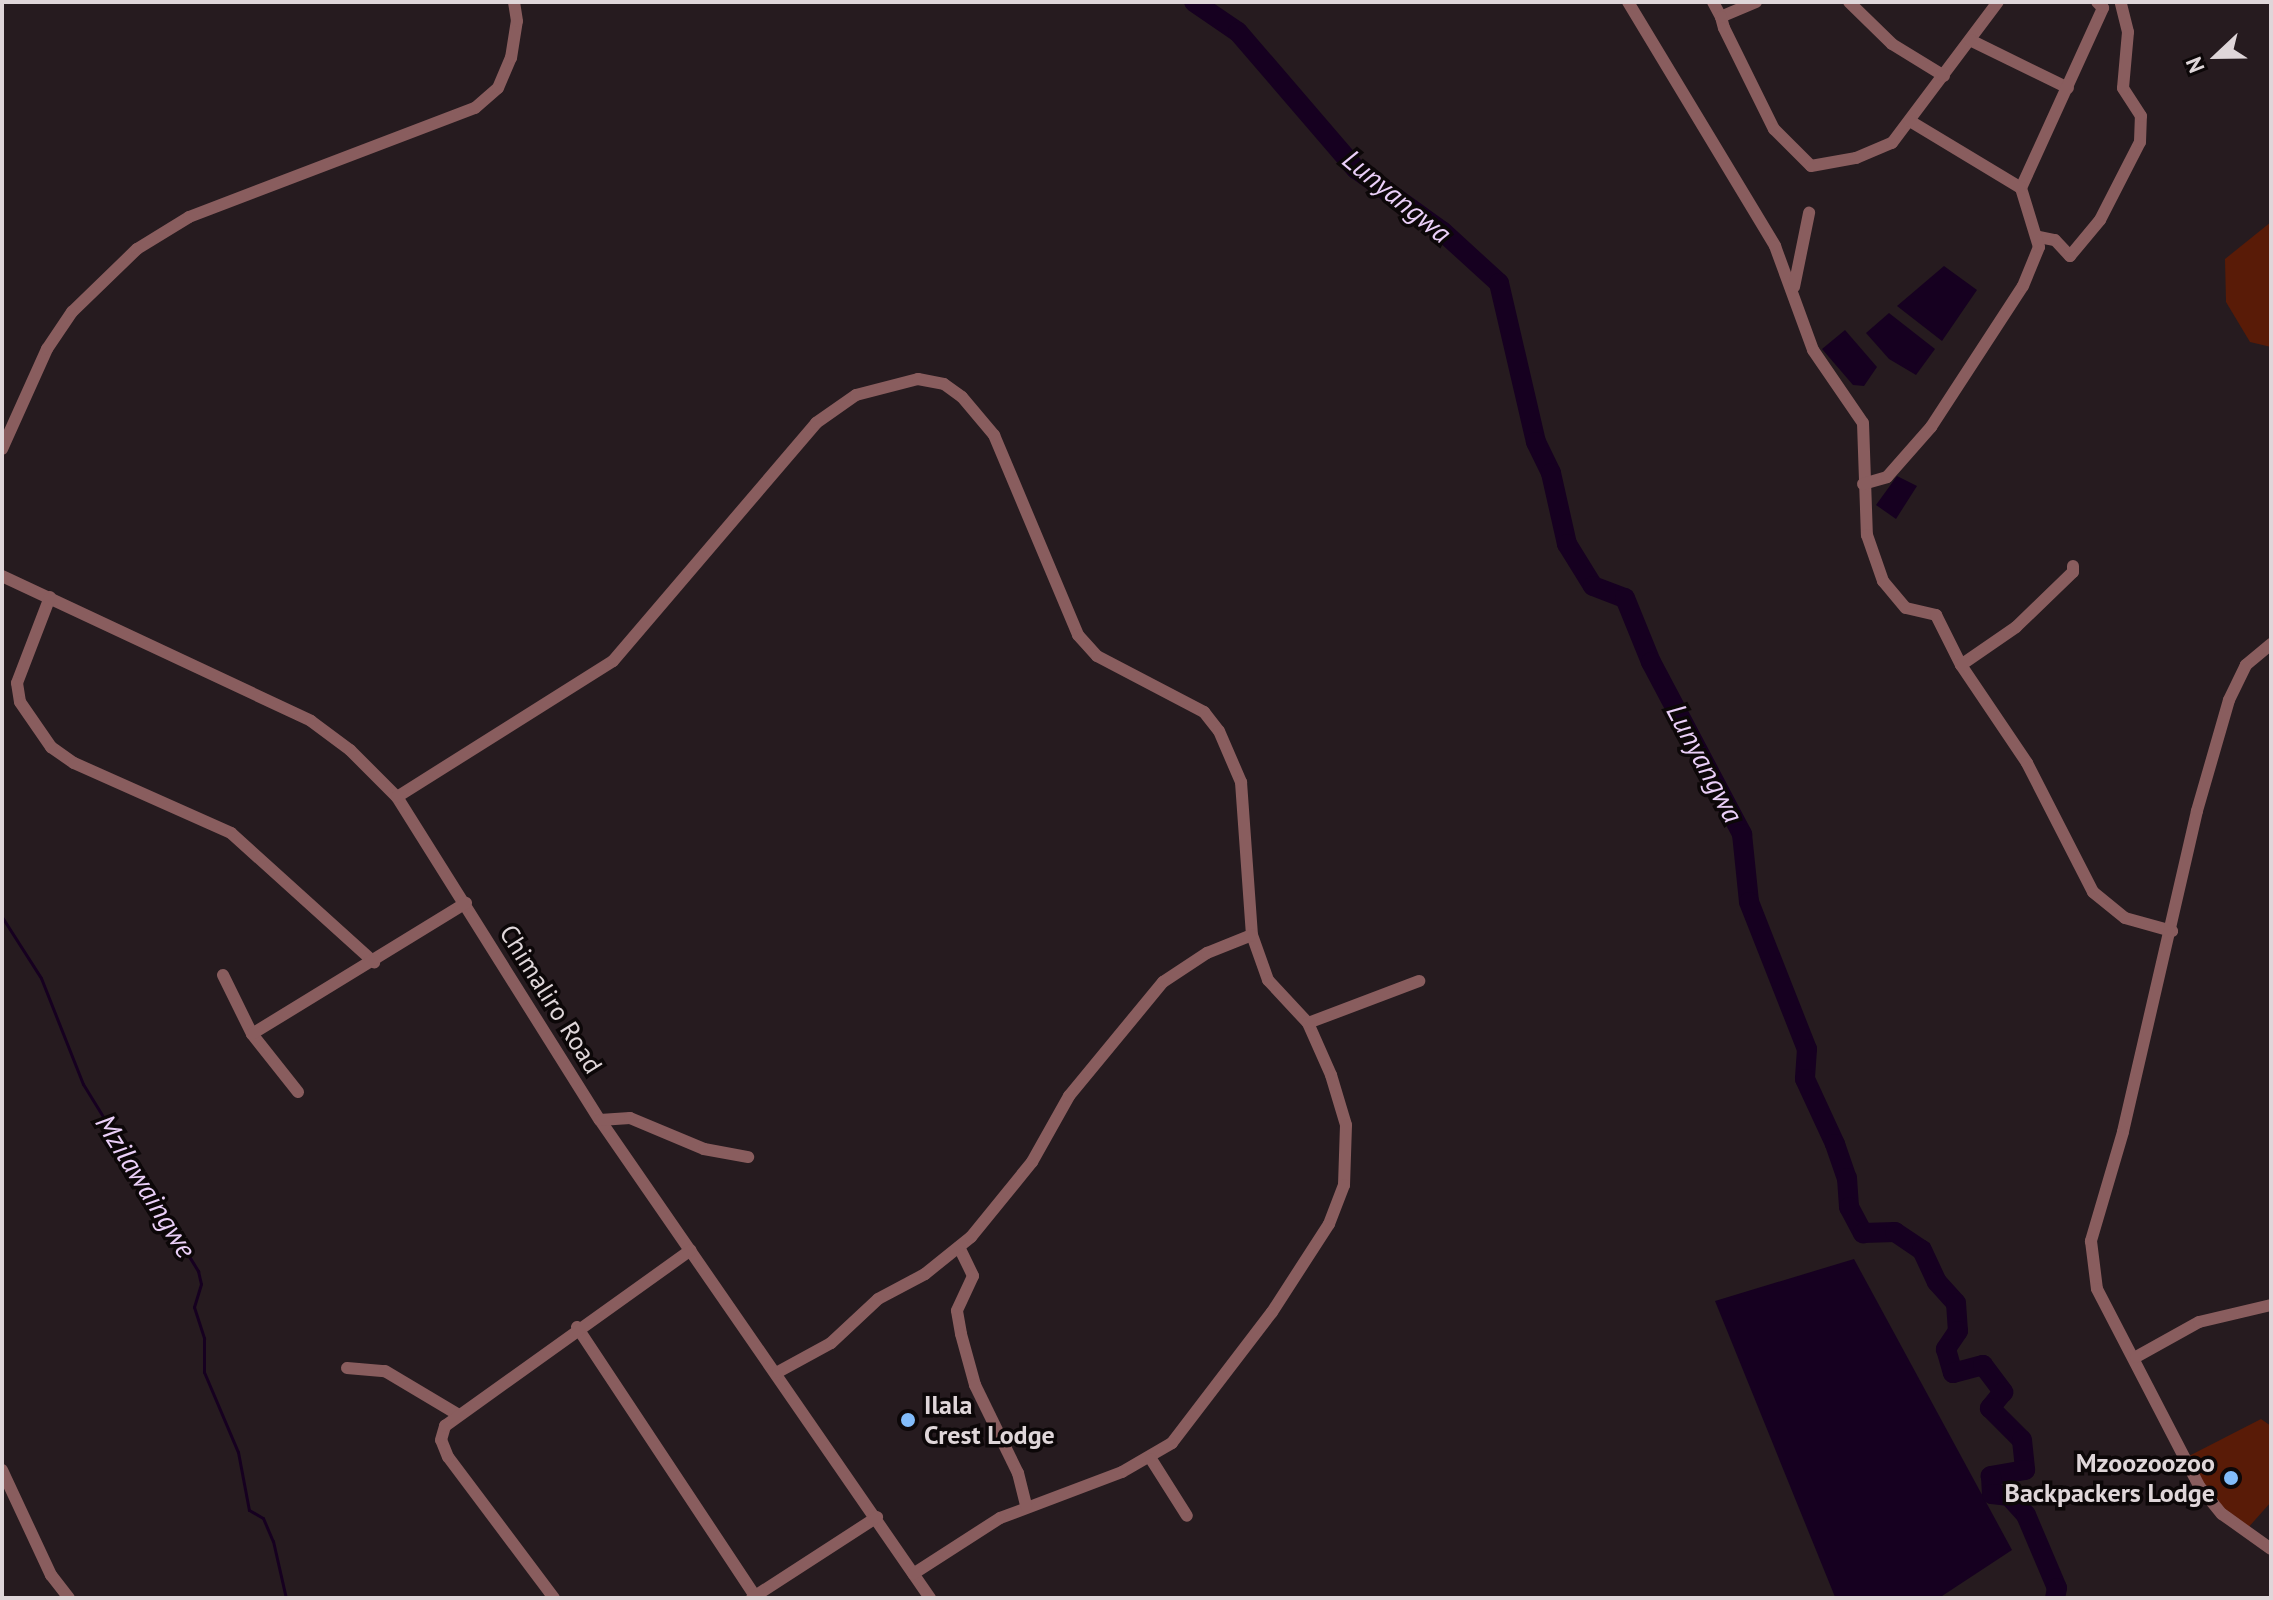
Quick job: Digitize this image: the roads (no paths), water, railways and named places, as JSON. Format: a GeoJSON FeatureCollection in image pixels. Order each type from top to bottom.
{"type":"FeatureCollection","features":[{"type":"Feature","properties":{"kind":"street"},"geometry":{"type":"LineString","coordinates":[[2,449],[47,349],[72,312],[137,249],[189,217],[475,108],[498,88],[511,58],[514,2]]}},
{"type":"Feature","properties":{"kind":"street"},"geometry":{"type":"LineString","coordinates":[[1628,2],[1737,181],[1794,287],[1813,350],[1863,423],[1867,535],[1883,581],[1906,608],[1933,612],[1961,665],[2027,763],[2093,892],[2125,918],[2172,931]]}},
{"type":"Feature","properties":{"kind":"street"},"geometry":{"type":"LineString","coordinates":[[1713,2],[1740,67],[1774,129],[1811,166],[1880,150],[1910,121],[1998,2]]}},
{"type":"Feature","properties":{"kind":"street"},"geometry":{"type":"LineString","coordinates":[[1721,17],[1756,2]]}},
{"type":"Feature","properties":{"kind":"street"},"geometry":{"type":"LineString","coordinates":[[1849,2],[1892,44],[1944,76]]}},
{"type":"Feature","properties":{"kind":"street"},"geometry":{"type":"LineString","coordinates":[[2021,188],[2068,88],[2100,5],[2123,3],[2128,32],[2123,88],[2141,116],[2140,142],[2100,220],[2070,256],[2055,240],[2039,237]]}},
{"type":"Feature","properties":{"kind":"street"},"geometry":{"type":"LineString","coordinates":[[1970,40],[2068,88]]}},
{"type":"Feature","properties":{"kind":"street"},"geometry":{"type":"LineString","coordinates":[[1863,484],[1887,477],[1931,427],[2023,286],[2039,237],[2021,188],[1910,121]]}},
{"type":"Feature","properties":{"kind":"street"},"geometry":{"type":"LineString","coordinates":[[1794,287],[1809,213]]}},
{"type":"Feature","properties":{"kind":"street"},"geometry":{"type":"LineString","coordinates":[[397,797],[613,661],[816,423],[856,395],[918,379],[944,384],[962,397],[994,435],[1078,635],[1097,656],[1204,712],[1219,731],[1241,782],[1252,935],[1268,980],[1308,1023],[1346,1125],[1344,1185],[1329,1224],[1272,1312],[1172,1443],[1151,1459],[1026,1506],[913,1574]]}},
{"type":"Feature","properties":{"kind":"street"},"geometry":{"type":"LineString","coordinates":[[1961,665],[2024,620],[2073,572],[2073,566]]}},
{"type":"Feature","properties":{"kind":"street","name":"Chimaliro Road"},"geometry":{"type":"LineString","coordinates":[[2,576],[311,721],[350,750],[397,797],[600,1120],[778,1372],[930,1598]]}},
{"type":"Feature","properties":{"kind":"street"},"geometry":{"type":"LineString","coordinates":[[50,597],[17,683],[20,702],[51,747],[74,763],[231,833],[374,962]]}},
{"type":"Feature","properties":{"kind":"street"},"geometry":{"type":"LineString","coordinates":[[2271,644],[2246,665],[2229,700],[2197,811],[2172,931],[2091,1241],[2097,1289],[2136,1357],[2199,1486],[2222,1514],[2271,1549]]}},
{"type":"Feature","properties":{"kind":"street"},"geometry":{"type":"LineString","coordinates":[[252,1034],[466,903]]}},
{"type":"Feature","properties":{"kind":"street"},"geometry":{"type":"LineString","coordinates":[[778,1372],[831,1343],[878,1299],[925,1274],[959,1247],[1032,1162],[1069,1096],[1163,982],[1207,953],[1252,935]]}},
{"type":"Feature","properties":{"kind":"street"},"geometry":{"type":"LineString","coordinates":[[223,975],[252,1034],[298,1092]]}},
{"type":"Feature","properties":{"kind":"street"},"geometry":{"type":"LineString","coordinates":[[1308,1023],[1419,981]]}},
{"type":"Feature","properties":{"kind":"street"},"geometry":{"type":"LineString","coordinates":[[600,1120],[630,1118],[704,1149],[748,1157]]}},
{"type":"Feature","properties":{"kind":"street"},"geometry":{"type":"LineString","coordinates":[[959,1247],[973,1276],[958,1304],[961,1334],[975,1385],[1018,1473],[1026,1506]]}},
{"type":"Feature","properties":{"kind":"street"},"geometry":{"type":"LineString","coordinates":[[554,1598],[448,1457],[441,1440],[457,1414],[691,1250]]}},
{"type":"Feature","properties":{"kind":"street"},"geometry":{"type":"LineString","coordinates":[[2136,1357],[2199,1322],[2271,1305]]}},
{"type":"Feature","properties":{"kind":"street"},"geometry":{"type":"LineString","coordinates":[[577,1327],[753,1597],[877,1517]]}},
{"type":"Feature","properties":{"kind":"street"},"geometry":{"type":"LineString","coordinates":[[347,1368],[385,1371],[457,1414]]}},
{"type":"Feature","properties":{"kind":"street"},"geometry":{"type":"LineString","coordinates":[[1151,1459],[1187,1516]]}},
{"type":"Feature","properties":{"kind":"street"},"geometry":{"type":"LineString","coordinates":[[2,1470],[51,1575],[69,1598]]}},
{"type":"Feature","properties":{"kind":"waterway","name":"Lunyangwa"},"geometry":{"type":"LineString","coordinates":[[1194,2],[1238,32],[1356,169],[1442,231],[1499,283],[1536,442],[1551,473],[1567,544],[1593,586],[1625,598],[1651,662],[1742,834],[1749,902],[1807,1049],[1805,1079],[1847,1178],[1849,1207],[1863,1233],[1895,1232],[1922,1250],[1937,1282],[1956,1303],[1958,1331],[1946,1349],[1953,1373],[1983,1365],[2003,1392],[1990,1408],[2022,1440],[2025,1470],[1991,1476],[1992,1494],[2009,1496],[2026,1515],[2057,1588],[2055,1598]]}},
{"type":"Feature","properties":{"kind":"waterway","name":"Mzilawaingwe"},"geometry":{"type":"LineString","coordinates":[[2,917],[41,978],[83,1084],[198,1271],[201,1284],[194,1307],[204,1338],[204,1372],[238,1452],[249,1510],[263,1518],[273,1541],[286,1598]]}},
{"type":"Feature","properties":{"kind":"place","name":"Ilala Crest Lodge"},"geometry":{"type":"Point","coordinates":[908,1420]}},
{"type":"Feature","properties":{"kind":"place","name":"Mzoozoozoo Backpackers Lodge"},"geometry":{"type":"Point","coordinates":[2231,1478]}}]}
